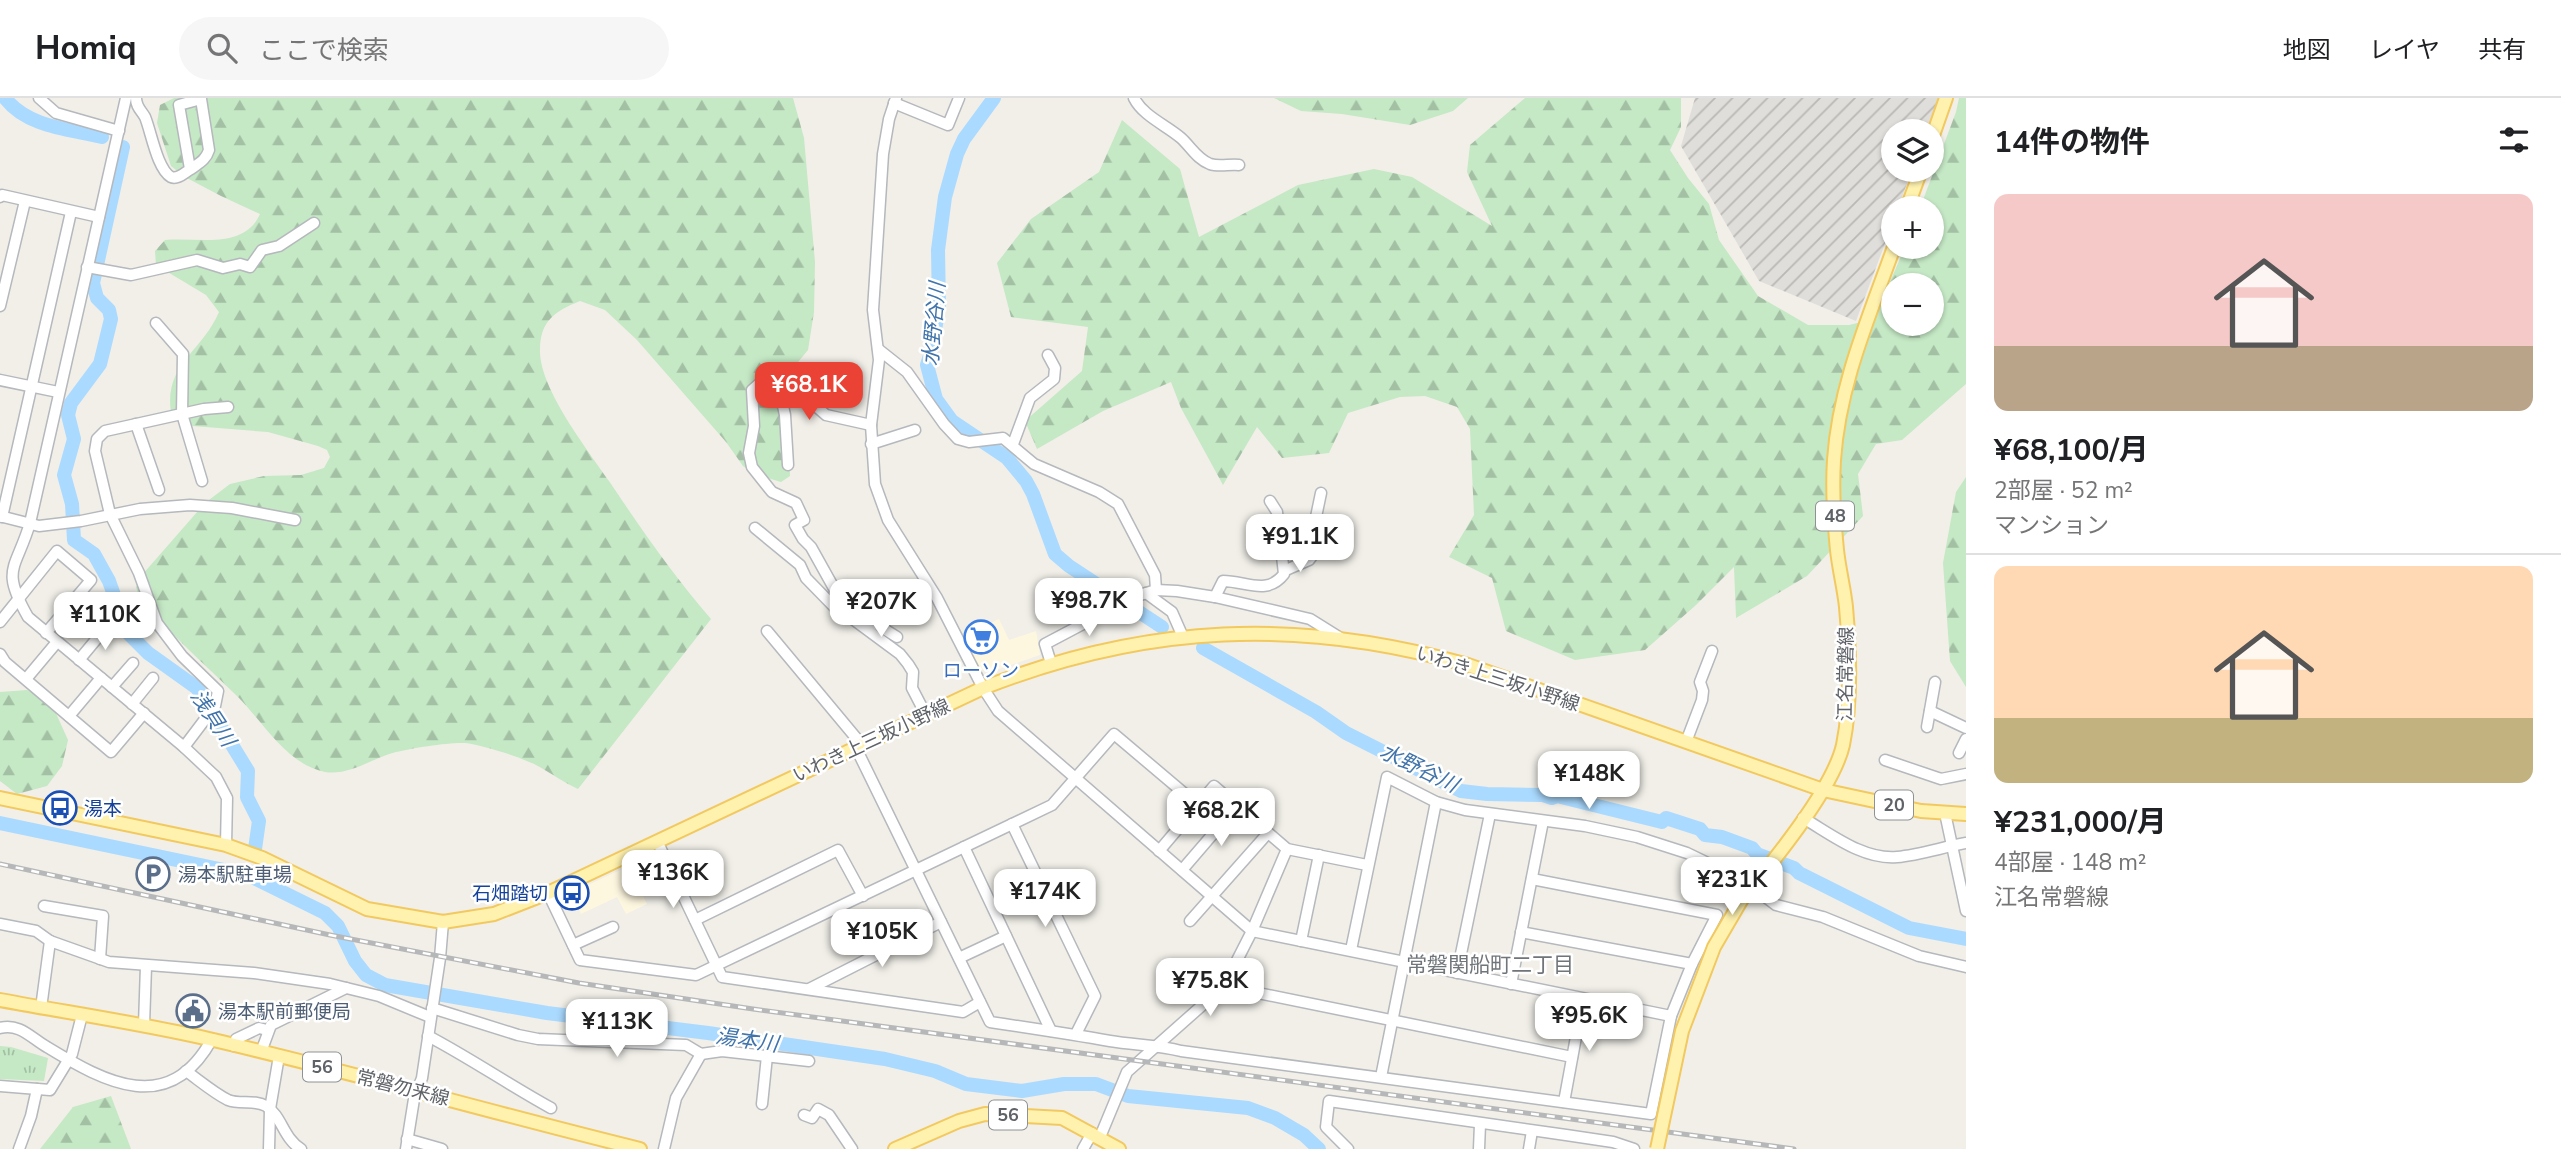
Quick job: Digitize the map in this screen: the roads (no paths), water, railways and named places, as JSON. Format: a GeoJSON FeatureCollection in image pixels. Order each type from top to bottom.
{"type":"FeatureCollection","features":[{"type":"Feature","properties":{"kind":"main road"},"geometry":{"type":"LineString","coordinates":[[1939,119],[1946,98]]}},
{"type":"Feature","properties":{"kind":"main road","name":"江名常磐線"},"geometry":{"type":"LineString","coordinates":[[1657,1149],[1682,1031],[1714,947],[1742,899],[1823,790],[1842,746],[1849,694],[1846,607],[1837,549],[1833,492],[1836,433],[1849,375],[1890,259]]}},
{"type":"Feature","properties":{"kind":"main road","name":"いわき上三坂小野線"},"geometry":{"type":"LineString","coordinates":[[0,798],[226,845],[262,858],[367,909],[443,922],[494,914],[548,893],[983,688],[1051,663],[1093,652],[1182,636],[1260,633],[1295,634],[1393,646],[1468,665],[1823,790],[1922,811],[1966,814]]}},
{"type":"Feature","properties":{"kind":"main road","name":"常磐勿来線"},"geometry":{"type":"LineString","coordinates":[[0,1000],[212,1039],[419,1090],[521,1120],[640,1149]]}},
{"type":"Feature","properties":{"kind":"main road","name":"56"},"geometry":{"type":"LineString","coordinates":[[898,1149],[958,1121],[985,1114],[1052,1116],[1071,1121],[1119,1149]]}},
{"type":"Feature","properties":{"kind":"street"},"geometry":{"type":"LineString","coordinates":[[39,98],[55,113],[118,131]]}},
{"type":"Feature","properties":{"kind":"street"},"geometry":{"type":"LineString","coordinates":[[125,98],[99,217],[93,269],[58,392],[30,523],[27,533],[3,573],[8,592],[15,603],[46,633],[206,766],[223,787],[229,808],[226,845]]}},
{"type":"Feature","properties":{"kind":"street"},"geometry":{"type":"LineString","coordinates":[[136,98],[136,104],[146,120],[154,150],[169,175],[178,177],[190,169],[202,161],[209,150],[201,99],[179,105],[190,169]]}},
{"type":"Feature","properties":{"kind":"street"},"geometry":{"type":"LineString","coordinates":[[959,98],[948,125],[895,100],[883,154],[873,310],[878,373],[871,444],[875,484],[888,520],[937,598],[983,688],[998,711],[1252,931],[1671,1016]]}},
{"type":"Feature","properties":{"kind":"street"},"geometry":{"type":"LineString","coordinates":[[1134,98],[1141,108],[1180,136],[1205,161],[1218,165],[1239,165]]}},
{"type":"Feature","properties":{"kind":"street"},"geometry":{"type":"LineString","coordinates":[[0,197],[2,195],[99,217]]}},
{"type":"Feature","properties":{"kind":"street"},"geometry":{"type":"LineString","coordinates":[[0,306],[4,274],[25,201]]}},
{"type":"Feature","properties":{"kind":"street"},"geometry":{"type":"LineString","coordinates":[[71,212],[1,517],[39,526],[165,505],[190,505],[295,520]]}},
{"type":"Feature","properties":{"kind":"street"},"geometry":{"type":"LineString","coordinates":[[93,269],[131,275],[197,260],[223,268],[240,264],[250,268],[262,250],[279,246],[314,223]]}},
{"type":"Feature","properties":{"kind":"street"},"geometry":{"type":"LineString","coordinates":[[156,323],[183,354],[182,414],[202,481]]}},
{"type":"Feature","properties":{"kind":"street"},"geometry":{"type":"LineString","coordinates":[[878,349],[907,372],[953,434],[964,441],[975,442],[1003,438],[1034,464],[1099,492],[1118,504],[1155,575],[1151,592]]}},
{"type":"Feature","properties":{"kind":"street"},"geometry":{"type":"LineString","coordinates":[[1013,444],[1030,398],[1054,379],[1055,368],[1048,355]]}},
{"type":"Feature","properties":{"kind":"street"},"geometry":{"type":"LineString","coordinates":[[871,425],[825,415],[811,402],[794,375],[789,372],[780,373],[762,381],[752,390],[754,414],[750,459],[752,467],[767,488],[796,503],[804,520],[795,525],[811,547],[850,617],[900,654],[908,664],[913,672],[912,688],[926,715]]}},
{"type":"Feature","properties":{"kind":"street"},"geometry":{"type":"LineString","coordinates":[[788,465],[785,415],[778,384],[794,375]]}},
{"type":"Feature","properties":{"kind":"street"},"geometry":{"type":"LineString","coordinates":[[0,380],[58,392]]}},
{"type":"Feature","properties":{"kind":"street"},"geometry":{"type":"LineString","coordinates":[[184,747],[215,706],[218,696],[214,685],[181,656],[157,623],[139,573],[105,516],[95,443],[105,430],[228,407]]}},
{"type":"Feature","properties":{"kind":"street"},"geometry":{"type":"LineString","coordinates":[[136,424],[159,490]]}},
{"type":"Feature","properties":{"kind":"street"},"geometry":{"type":"LineString","coordinates":[[871,444],[915,430]]}},
{"type":"Feature","properties":{"kind":"street"},"geometry":{"type":"LineString","coordinates":[[1215,597],[1223,581],[1265,587],[1280,580],[1286,570],[1309,560],[1318,548],[1316,517],[1321,493]]}},
{"type":"Feature","properties":{"kind":"street"},"geometry":{"type":"LineString","coordinates":[[1270,501],[1277,512],[1286,570]]}},
{"type":"Feature","properties":{"kind":"street"},"geometry":{"type":"LineString","coordinates":[[754,528],[800,565],[806,578],[845,618],[856,616],[897,637]]}},
{"type":"Feature","properties":{"kind":"street"},"geometry":{"type":"LineString","coordinates":[[0,622],[58,551],[91,580],[46,633]]}},
{"type":"Feature","properties":{"kind":"street"},"geometry":{"type":"LineString","coordinates":[[1151,592],[1172,612],[1182,636]]}},
{"type":"Feature","properties":{"kind":"street"},"geometry":{"type":"LineString","coordinates":[[1051,663],[1045,644],[1133,597],[1151,592],[1215,597],[1310,619],[1342,639]]}},
{"type":"Feature","properties":{"kind":"street"},"geometry":{"type":"LineString","coordinates":[[876,624],[887,609]]}},
{"type":"Feature","properties":{"kind":"street"},"geometry":{"type":"LineString","coordinates":[[79,660],[109,624]]}},
{"type":"Feature","properties":{"kind":"street"},"geometry":{"type":"LineString","coordinates":[[767,631],[859,746],[990,1022],[1113,1041],[1156,1044],[1181,1051],[1651,1114],[1671,1016],[1692,964],[1717,915],[1532,879]]}},
{"type":"Feature","properties":{"kind":"street"},"geometry":{"type":"LineString","coordinates":[[26,679],[57,642]]}},
{"type":"Feature","properties":{"kind":"street"},"geometry":{"type":"LineString","coordinates":[[1686,742],[1702,700],[1700,682],[1712,651]]}},
{"type":"Feature","properties":{"kind":"street"},"geometry":{"type":"LineString","coordinates":[[0,654],[5,662],[111,752],[144,713]]}},
{"type":"Feature","properties":{"kind":"street"},"geometry":{"type":"LineString","coordinates":[[112,687],[133,663]]}},
{"type":"Feature","properties":{"kind":"street"},"geometry":{"type":"LineString","coordinates":[[69,716],[101,678]]}},
{"type":"Feature","properties":{"kind":"street"},"geometry":{"type":"LineString","coordinates":[[132,704],[153,678]]}},
{"type":"Feature","properties":{"kind":"street"},"geometry":{"type":"LineString","coordinates":[[1927,727],[1935,682]]}},
{"type":"Feature","properties":{"kind":"street"},"geometry":{"type":"LineString","coordinates":[[1930,711],[1966,728]]}},
{"type":"Feature","properties":{"kind":"street"},"geometry":{"type":"LineString","coordinates":[[548,893],[580,960],[696,975],[1052,805],[1114,734],[1198,805]]}},
{"type":"Feature","properties":{"kind":"street"},"geometry":{"type":"LineString","coordinates":[[1959,753],[1966,739]]}},
{"type":"Feature","properties":{"kind":"street"},"geometry":{"type":"LineString","coordinates":[[1885,761],[1941,779],[1966,774]]}},
{"type":"Feature","properties":{"kind":"street"},"geometry":{"type":"LineString","coordinates":[[1351,950],[1387,777],[1436,802],[1465,810],[1585,826],[1649,841],[1708,862],[1783,908],[1823,917],[1919,956],[1966,967]]}},
{"type":"Feature","properties":{"kind":"street"},"geometry":{"type":"LineString","coordinates":[[1159,851],[1214,786],[1287,849],[1367,865]]}},
{"type":"Feature","properties":{"kind":"street"},"geometry":{"type":"LineString","coordinates":[[1381,1077],[1436,802]]}},
{"type":"Feature","properties":{"kind":"street"},"geometry":{"type":"LineString","coordinates":[[1182,870],[1237,806]]}},
{"type":"Feature","properties":{"kind":"street"},"geometry":{"type":"LineString","coordinates":[[1945,813],[1966,912]]}},
{"type":"Feature","properties":{"kind":"street"},"geometry":{"type":"LineString","coordinates":[[1457,973],[1490,814]]}},
{"type":"Feature","properties":{"kind":"street"},"geometry":{"type":"LineString","coordinates":[[1803,818],[1855,848],[1881,857],[1896,857],[1966,843]]}},
{"type":"Feature","properties":{"kind":"street"},"geometry":{"type":"LineString","coordinates":[[1511,984],[1543,821]]}},
{"type":"Feature","properties":{"kind":"street"},"geometry":{"type":"LineString","coordinates":[[1012,824],[1095,996],[1076,1034]]}},
{"type":"Feature","properties":{"kind":"street"},"geometry":{"type":"LineString","coordinates":[[1190,921],[1268,833]]}},
{"type":"Feature","properties":{"kind":"street"},"geometry":{"type":"LineString","coordinates":[[657,841],[722,977],[963,1012],[980,1002]]}},
{"type":"Feature","properties":{"kind":"street"},"geometry":{"type":"LineString","coordinates":[[964,847],[1051,1031]]}},
{"type":"Feature","properties":{"kind":"street"},"geometry":{"type":"LineString","coordinates":[[1083,1149],[1096,1135],[1112,1107],[1124,1077],[1138,1060],[1223,986],[1252,931],[1287,849]]}},
{"type":"Feature","properties":{"kind":"street"},"geometry":{"type":"LineString","coordinates":[[695,920],[838,850],[863,896]]}},
{"type":"Feature","properties":{"kind":"street"},"geometry":{"type":"LineString","coordinates":[[1301,941],[1319,855]]}},
{"type":"Feature","properties":{"kind":"street"},"geometry":{"type":"LineString","coordinates":[[44,906],[103,916],[100,959]]}},
{"type":"Feature","properties":{"kind":"street"},"geometry":{"type":"LineString","coordinates":[[442,1149],[406,1144],[428,1036],[443,922]]}},
{"type":"Feature","properties":{"kind":"street"},"geometry":{"type":"LineString","coordinates":[[808,989],[941,922]]}},
{"type":"Feature","properties":{"kind":"street"},"geometry":{"type":"LineString","coordinates":[[0,924],[36,931],[50,941],[122,964],[254,973],[346,988],[538,1039],[686,1045],[701,1054],[722,1051],[809,1061]]}},
{"type":"Feature","properties":{"kind":"street"},"geometry":{"type":"LineString","coordinates":[[573,945],[613,927]]}},
{"type":"Feature","properties":{"kind":"street"},"geometry":{"type":"LineString","coordinates":[[1521,932],[1692,964]]}},
{"type":"Feature","properties":{"kind":"street"},"geometry":{"type":"LineString","coordinates":[[959,958],[1006,936]]}},
{"type":"Feature","properties":{"kind":"street"},"geometry":{"type":"LineString","coordinates":[[41,1008],[50,941]]}},
{"type":"Feature","properties":{"kind":"street"},"geometry":{"type":"LineString","coordinates":[[144,1025],[146,966]]}},
{"type":"Feature","properties":{"kind":"street"},"geometry":{"type":"LineString","coordinates":[[1223,986],[1572,1057]]}},
{"type":"Feature","properties":{"kind":"street"},"geometry":{"type":"LineString","coordinates":[[261,1052],[271,1025],[346,988]]}},
{"type":"Feature","properties":{"kind":"street"},"geometry":{"type":"LineString","coordinates":[[1564,1102],[1583,999]]}},
{"type":"Feature","properties":{"kind":"street"},"geometry":{"type":"LineString","coordinates":[[0,1086],[50,1090],[76,1044],[82,1016]]}},
{"type":"Feature","properties":{"kind":"street"},"geometry":{"type":"LineString","coordinates":[[0,1028],[19,1028],[68,1060],[119,1084],[164,1084],[180,1079],[212,1039]]}},
{"type":"Feature","properties":{"kind":"street"},"geometry":{"type":"LineString","coordinates":[[234,1046],[236,1039],[259,1028],[267,1030]]}},
{"type":"Feature","properties":{"kind":"street"},"geometry":{"type":"LineString","coordinates":[[428,1036],[551,1108]]}},
{"type":"Feature","properties":{"kind":"street"},"geometry":{"type":"LineString","coordinates":[[664,1149],[676,1098],[701,1054]]}},
{"type":"Feature","properties":{"kind":"street"},"geometry":{"type":"LineString","coordinates":[[269,1149],[270,1109],[279,1056]]}},
{"type":"Feature","properties":{"kind":"street"},"geometry":{"type":"LineString","coordinates":[[762,1104],[767,1056]]}},
{"type":"Feature","properties":{"kind":"street"},"geometry":{"type":"LineString","coordinates":[[186,1072],[228,1100],[253,1101],[270,1109],[289,1140],[301,1149]]}},
{"type":"Feature","properties":{"kind":"street"},"geometry":{"type":"LineString","coordinates":[[19,1149],[37,1089]]}},
{"type":"Feature","properties":{"kind":"street"},"geometry":{"type":"LineString","coordinates":[[1348,1149],[1326,1127],[1329,1101],[1532,1131],[1585,1144],[1613,1142],[1633,1149]]}},
{"type":"Feature","properties":{"kind":"street"},"geometry":{"type":"LineString","coordinates":[[804,1115],[812,1118],[818,1109],[826,1113],[852,1149]]}},
{"type":"Feature","properties":{"kind":"street"},"geometry":{"type":"LineString","coordinates":[[1479,1149],[1480,1124]]}},
{"type":"Feature","properties":{"kind":"street"},"geometry":{"type":"LineString","coordinates":[[1529,1149],[1532,1131]]}},
{"type":"Feature","properties":{"kind":"waterway","name":"浅貝川"},"geometry":{"type":"LineString","coordinates":[[5,98],[14,108],[37,121],[102,137]]}},
{"type":"Feature","properties":{"kind":"waterway","name":"水野谷川"},"geometry":{"type":"LineString","coordinates":[[994,98],[964,139],[945,197],[938,250],[939,307],[927,365],[936,399],[952,421],[1007,458],[1026,481],[1055,554],[1162,627]]}},
{"type":"Feature","properties":{"kind":"waterway","name":"浅貝川"},"geometry":{"type":"LineString","coordinates":[[123,147],[93,283],[97,298],[109,310],[111,319],[100,364],[71,403],[68,415],[74,439],[64,475],[72,504],[74,540],[94,554],[109,581],[127,632],[148,653],[197,688],[248,771],[247,797],[259,821],[255,849]]}},
{"type":"Feature","properties":{"kind":"waterway","name":"水野谷川"},"geometry":{"type":"LineString","coordinates":[[1203,648],[1316,712],[1346,733],[1461,791],[1543,795],[1552,798],[1557,796],[1662,822],[1666,818],[1700,829],[1705,835],[1722,837],[1752,848],[1757,854],[1794,868],[1799,873],[1909,928],[1966,939]]}},
{"type":"Feature","properties":{"kind":"waterway","name":"湯本川"},"geometry":{"type":"LineString","coordinates":[[0,823],[248,875],[325,913],[338,926],[355,961],[366,975],[385,985],[547,1013],[885,1059],[935,1071],[966,1084],[1022,1091],[1064,1084],[1096,1084],[1128,1096],[1248,1108],[1275,1118],[1304,1135],[1319,1149]]}},
{"type":"Feature","properties":{"kind":"railway"},"geometry":{"type":"LineString","coordinates":[[0,864],[330,935],[579,983],[753,1009],[1794,1149]]}},
{"type":"Feature","properties":{"kind":"place","name":"ローソン"},"geometry":{"type":"Point","coordinates":[981,637]}},
{"type":"Feature","properties":{"kind":"place","name":"湯本"},"geometry":{"type":"Point","coordinates":[60,808]}},
{"type":"Feature","properties":{"kind":"place","name":"湯本駅駐車場"},"geometry":{"type":"Point","coordinates":[153,874]}},
{"type":"Feature","properties":{"kind":"place","name":"石畑踏切"},"geometry":{"type":"Point","coordinates":[572,893]}},
{"type":"Feature","properties":{"kind":"place","name":"湯本駅前郵便局"},"geometry":{"type":"Point","coordinates":[193,1011]}},
{"type":"Feature","properties":{"kind":"district","name":"常磐関船町二丁目"},"geometry":{"type":"Point","coordinates":[1490,965]}}]}
